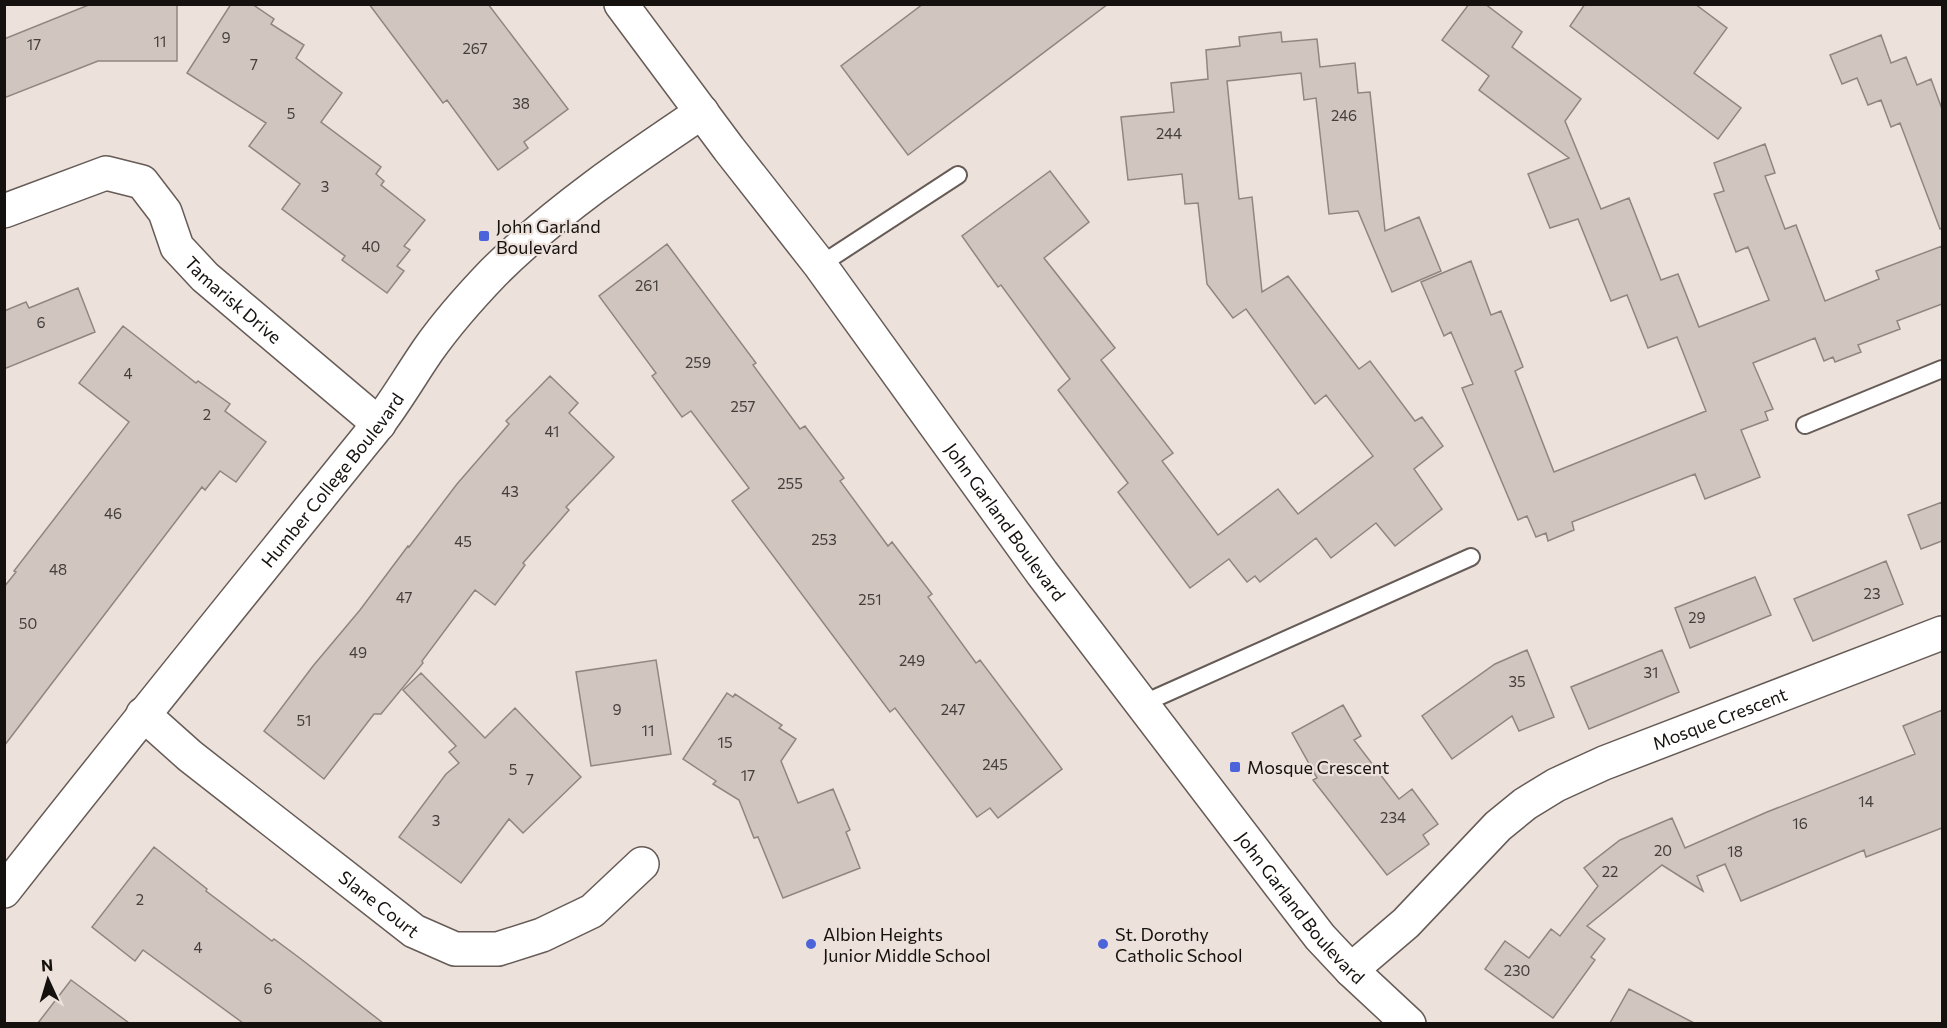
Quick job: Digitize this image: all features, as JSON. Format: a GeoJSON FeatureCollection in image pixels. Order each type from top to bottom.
{"type":"FeatureCollection","features":[{"type":"Feature","properties":{"kind":"street","name":"John Garland Boulevard"},"geometry":{"type":"LineString","coordinates":[[621,4],[820,265],[1042,573],[1320,937],[1351,970],[1409,1023]]}},
{"type":"Feature","properties":{"kind":"street","name":"Humber College Boulevard"},"geometry":{"type":"LineString","coordinates":[[4,891],[143,714],[379,424],[430,348],[458,312],[493,273],[543,228],[609,176],[702,112]]}},
{"type":"Feature","properties":{"kind":"street","name":"Tamarisk Drive"},"geometry":{"type":"LineString","coordinates":[[4,211],[106,173],[142,182],[165,212],[177,247],[205,277],[379,424]]}},
{"type":"Feature","properties":{"kind":"street","name":"Mosque Crescent"},"geometry":{"type":"LineString","coordinates":[[1351,970],[1406,923],[1498,826],[1525,804],[1556,785],[1604,763],[1942,633]]}},
{"type":"Feature","properties":{"kind":"street","name":"Slane Court"},"geometry":{"type":"LineString","coordinates":[[143,714],[190,756],[414,931],[455,949],[498,949],[542,934],[592,911],[642,864]]}},
{"type":"Feature","properties":{"kind":"lane"},"geometry":{"type":"LineString","coordinates":[[820,265],[958,175]]}},
{"type":"Feature","properties":{"kind":"lane"},"geometry":{"type":"LineString","coordinates":[[1805,425],[1942,369]]}},
{"type":"Feature","properties":{"kind":"lane"},"geometry":{"type":"LineString","coordinates":[[1142,704],[1471,557]]}},
{"type":"Feature","properties":{"kind":"building"},"geometry":{"type":"Polygon","coordinates":[[[91,4],[177,4],[177,61],[98,61],[4,98],[4,39],[91,4]]]}},
{"type":"Feature","properties":{"kind":"building"},"geometry":{"type":"Polygon","coordinates":[[[231,4],[252,4],[274,19],[271,24],[304,45],[296,58],[342,93],[321,122],[381,167],[376,174],[384,181],[381,185],[425,220],[404,246],[410,250],[397,266],[404,271],[387,293],[342,260],[345,256],[282,209],[300,184],[249,146],[266,123],[187,73],[231,4]]]}},
{"type":"Feature","properties":{"kind":"building"},"geometry":{"type":"Polygon","coordinates":[[[369,4],[488,4],[568,109],[524,142],[528,148],[498,170],[447,100],[443,103],[369,4]]]}},
{"type":"Feature","properties":{"kind":"building"},"geometry":{"type":"Polygon","coordinates":[[[923,4],[1108,4],[908,155],[841,66],[923,4]]]}},
{"type":"Feature","properties":{"kind":"building"},"geometry":{"type":"Polygon","coordinates":[[[1469,4],[1485,4],[1522,32],[1512,47],[1581,99],[1565,121],[1601,209],[1629,198],[1661,280],[1678,274],[1699,327],[1769,300],[1748,247],[1736,252],[1714,194],[1724,191],[1714,163],[1765,144],[1775,173],[1765,176],[1785,229],[1796,225],[1825,301],[1879,279],[1876,271],[1942,246],[1942,304],[1897,321],[1900,329],[1858,345],[1861,352],[1835,362],[1833,357],[1824,361],[1815,338],[1753,363],[1773,409],[1765,412],[1768,420],[1741,430],[1760,477],[1705,499],[1695,474],[1572,522],[1574,530],[1548,541],[1546,533],[1536,537],[1527,516],[1518,520],[1462,388],[1473,384],[1451,332],[1444,336],[1421,282],[1471,261],[1491,315],[1501,311],[1523,367],[1515,371],[1554,472],[1706,411],[1677,337],[1648,348],[1627,295],[1611,301],[1578,219],[1550,228],[1528,174],[1569,158],[1479,90],[1489,76],[1442,40],[1469,4]]]}},
{"type":"Feature","properties":{"kind":"building"},"geometry":{"type":"Polygon","coordinates":[[[1585,4],[1695,4],[1727,28],[1694,73],[1741,108],[1718,139],[1570,26],[1585,4]]]}},
{"type":"Feature","properties":{"kind":"building"},"geometry":{"type":"Polygon","coordinates":[[[1281,32],[1282,42],[1317,39],[1320,67],[1355,63],[1358,93],[1370,92],[1385,231],[1419,217],[1441,271],[1392,292],[1358,211],[1329,214],[1316,98],[1304,100],[1301,73],[1227,81],[1239,199],[1252,197],[1262,292],[1288,276],[1359,369],[1370,361],[1415,421],[1422,417],[1443,446],[1414,469],[1442,509],[1395,546],[1376,523],[1331,558],[1316,538],[1260,582],[1255,576],[1247,582],[1229,559],[1190,588],[1118,492],[1128,483],[1058,390],[1070,379],[1001,285],[998,287],[962,236],[1050,171],[1089,222],[1044,258],[1115,348],[1101,360],[1173,453],[1162,461],[1218,535],[1278,489],[1298,514],[1373,456],[1326,395],[1315,404],[1246,309],[1233,318],[1207,284],[1198,203],[1185,204],[1182,174],[1128,180],[1121,117],[1174,112],[1171,83],[1208,79],[1206,50],[1240,46],[1239,37],[1281,32]]]}},
{"type":"Feature","properties":{"kind":"building"},"geometry":{"type":"Polygon","coordinates":[[[1881,35],[1891,63],[1906,57],[1917,85],[1931,79],[1942,109],[1942,228],[1940,229],[1900,123],[1891,127],[1881,100],[1868,105],[1857,78],[1842,84],[1830,55],[1881,35]]]}},
{"type":"Feature","properties":{"kind":"building"},"geometry":{"type":"Polygon","coordinates":[[[667,244],[756,363],[753,365],[800,429],[805,426],[844,478],[840,481],[888,546],[892,542],[932,594],[928,597],[976,663],[980,660],[1062,769],[998,818],[990,808],[977,817],[895,708],[890,712],[732,501],[749,488],[691,411],[682,417],[652,376],[656,373],[599,296],[667,244]]]}},
{"type":"Feature","properties":{"kind":"building"},"geometry":{"type":"Polygon","coordinates":[[[78,288],[95,332],[4,369],[4,311],[26,302],[29,308],[78,288]]]}},
{"type":"Feature","properties":{"kind":"building"},"geometry":{"type":"Polygon","coordinates":[[[123,326],[196,383],[198,381],[230,404],[225,411],[266,442],[236,482],[220,471],[205,490],[202,487],[4,746],[4,587],[129,422],[79,383],[123,326]]]}},
{"type":"Feature","properties":{"kind":"building"},"geometry":{"type":"Polygon","coordinates":[[[550,376],[578,403],[569,413],[614,457],[566,507],[569,510],[523,563],[525,565],[495,605],[475,590],[422,661],[423,663],[381,714],[374,714],[324,779],[264,731],[457,484],[509,424],[506,421],[550,376]]]}},
{"type":"Feature","properties":{"kind":"building"},"geometry":{"type":"Polygon","coordinates":[[[1942,502],[1942,541],[1921,549],[1908,515],[1942,502]]]}},
{"type":"Feature","properties":{"kind":"building"},"geometry":{"type":"Polygon","coordinates":[[[1886,561],[1903,604],[1813,641],[1794,599],[1886,561]]]}},
{"type":"Feature","properties":{"kind":"building"},"geometry":{"type":"Polygon","coordinates":[[[1755,577],[1771,615],[1690,648],[1675,608],[1755,577]]]}},
{"type":"Feature","properties":{"kind":"building"},"geometry":{"type":"Polygon","coordinates":[[[1527,650],[1554,717],[1519,731],[1512,716],[1452,759],[1422,716],[1495,664],[1527,650]]]}},
{"type":"Feature","properties":{"kind":"building"},"geometry":{"type":"Polygon","coordinates":[[[1662,650],[1679,692],[1589,729],[1571,687],[1662,650]]]}},
{"type":"Feature","properties":{"kind":"building"},"geometry":{"type":"Polygon","coordinates":[[[656,660],[671,754],[591,766],[576,672],[656,660]]]}},
{"type":"Feature","properties":{"kind":"building"},"geometry":{"type":"Polygon","coordinates":[[[421,673],[485,738],[515,708],[581,777],[523,833],[509,819],[461,883],[399,837],[446,774],[459,763],[449,752],[456,746],[403,690],[421,673]]]}},
{"type":"Feature","properties":{"kind":"building"},"geometry":{"type":"Polygon","coordinates":[[[727,693],[733,697],[735,694],[782,725],[779,728],[796,739],[781,761],[798,803],[833,789],[850,830],[846,832],[860,868],[783,898],[758,837],[754,838],[739,800],[713,784],[716,781],[683,759],[727,693]]]}},
{"type":"Feature","properties":{"kind":"building"},"geometry":{"type":"Polygon","coordinates":[[[1343,705],[1361,736],[1354,740],[1399,799],[1412,789],[1438,824],[1423,835],[1429,844],[1387,875],[1313,780],[1317,778],[1292,733],[1343,705]]]}},
{"type":"Feature","properties":{"kind":"building"},"geometry":{"type":"Polygon","coordinates":[[[1942,710],[1942,828],[1866,857],[1864,850],[1741,901],[1725,864],[1697,876],[1703,891],[1662,865],[1587,926],[1605,939],[1591,957],[1595,960],[1553,1018],[1485,969],[1505,941],[1529,958],[1551,929],[1560,936],[1598,886],[1584,868],[1620,840],[1672,818],[1685,848],[1767,812],[1915,754],[1903,726],[1942,710]]]}},
{"type":"Feature","properties":{"kind":"building"},"geometry":{"type":"Polygon","coordinates":[[[154,847],[207,889],[206,891],[272,941],[274,939],[301,959],[383,1023],[243,1023],[143,950],[135,961],[92,927],[154,847]]]}},
{"type":"Feature","properties":{"kind":"building"},"geometry":{"type":"Polygon","coordinates":[[[71,980],[129,1023],[38,1023],[71,980]]]}},
{"type":"Feature","properties":{"kind":"building"},"geometry":{"type":"Polygon","coordinates":[[[1629,989],[1694,1023],[1610,1023],[1629,989]]]}},
{"type":"Feature","properties":{"kind":"place","name":"John Garland Boulevard"},"geometry":{"type":"Point","coordinates":[484,236]}},
{"type":"Feature","properties":{"kind":"place","name":"Mosque Crescent"},"geometry":{"type":"Point","coordinates":[1235,767]}},
{"type":"Feature","properties":{"kind":"place","name":"Albion Heights Junior Middle School"},"geometry":{"type":"Point","coordinates":[811,944]}},
{"type":"Feature","properties":{"kind":"place","name":"St. Dorothy Catholic School"},"geometry":{"type":"Point","coordinates":[1103,944]}}]}
